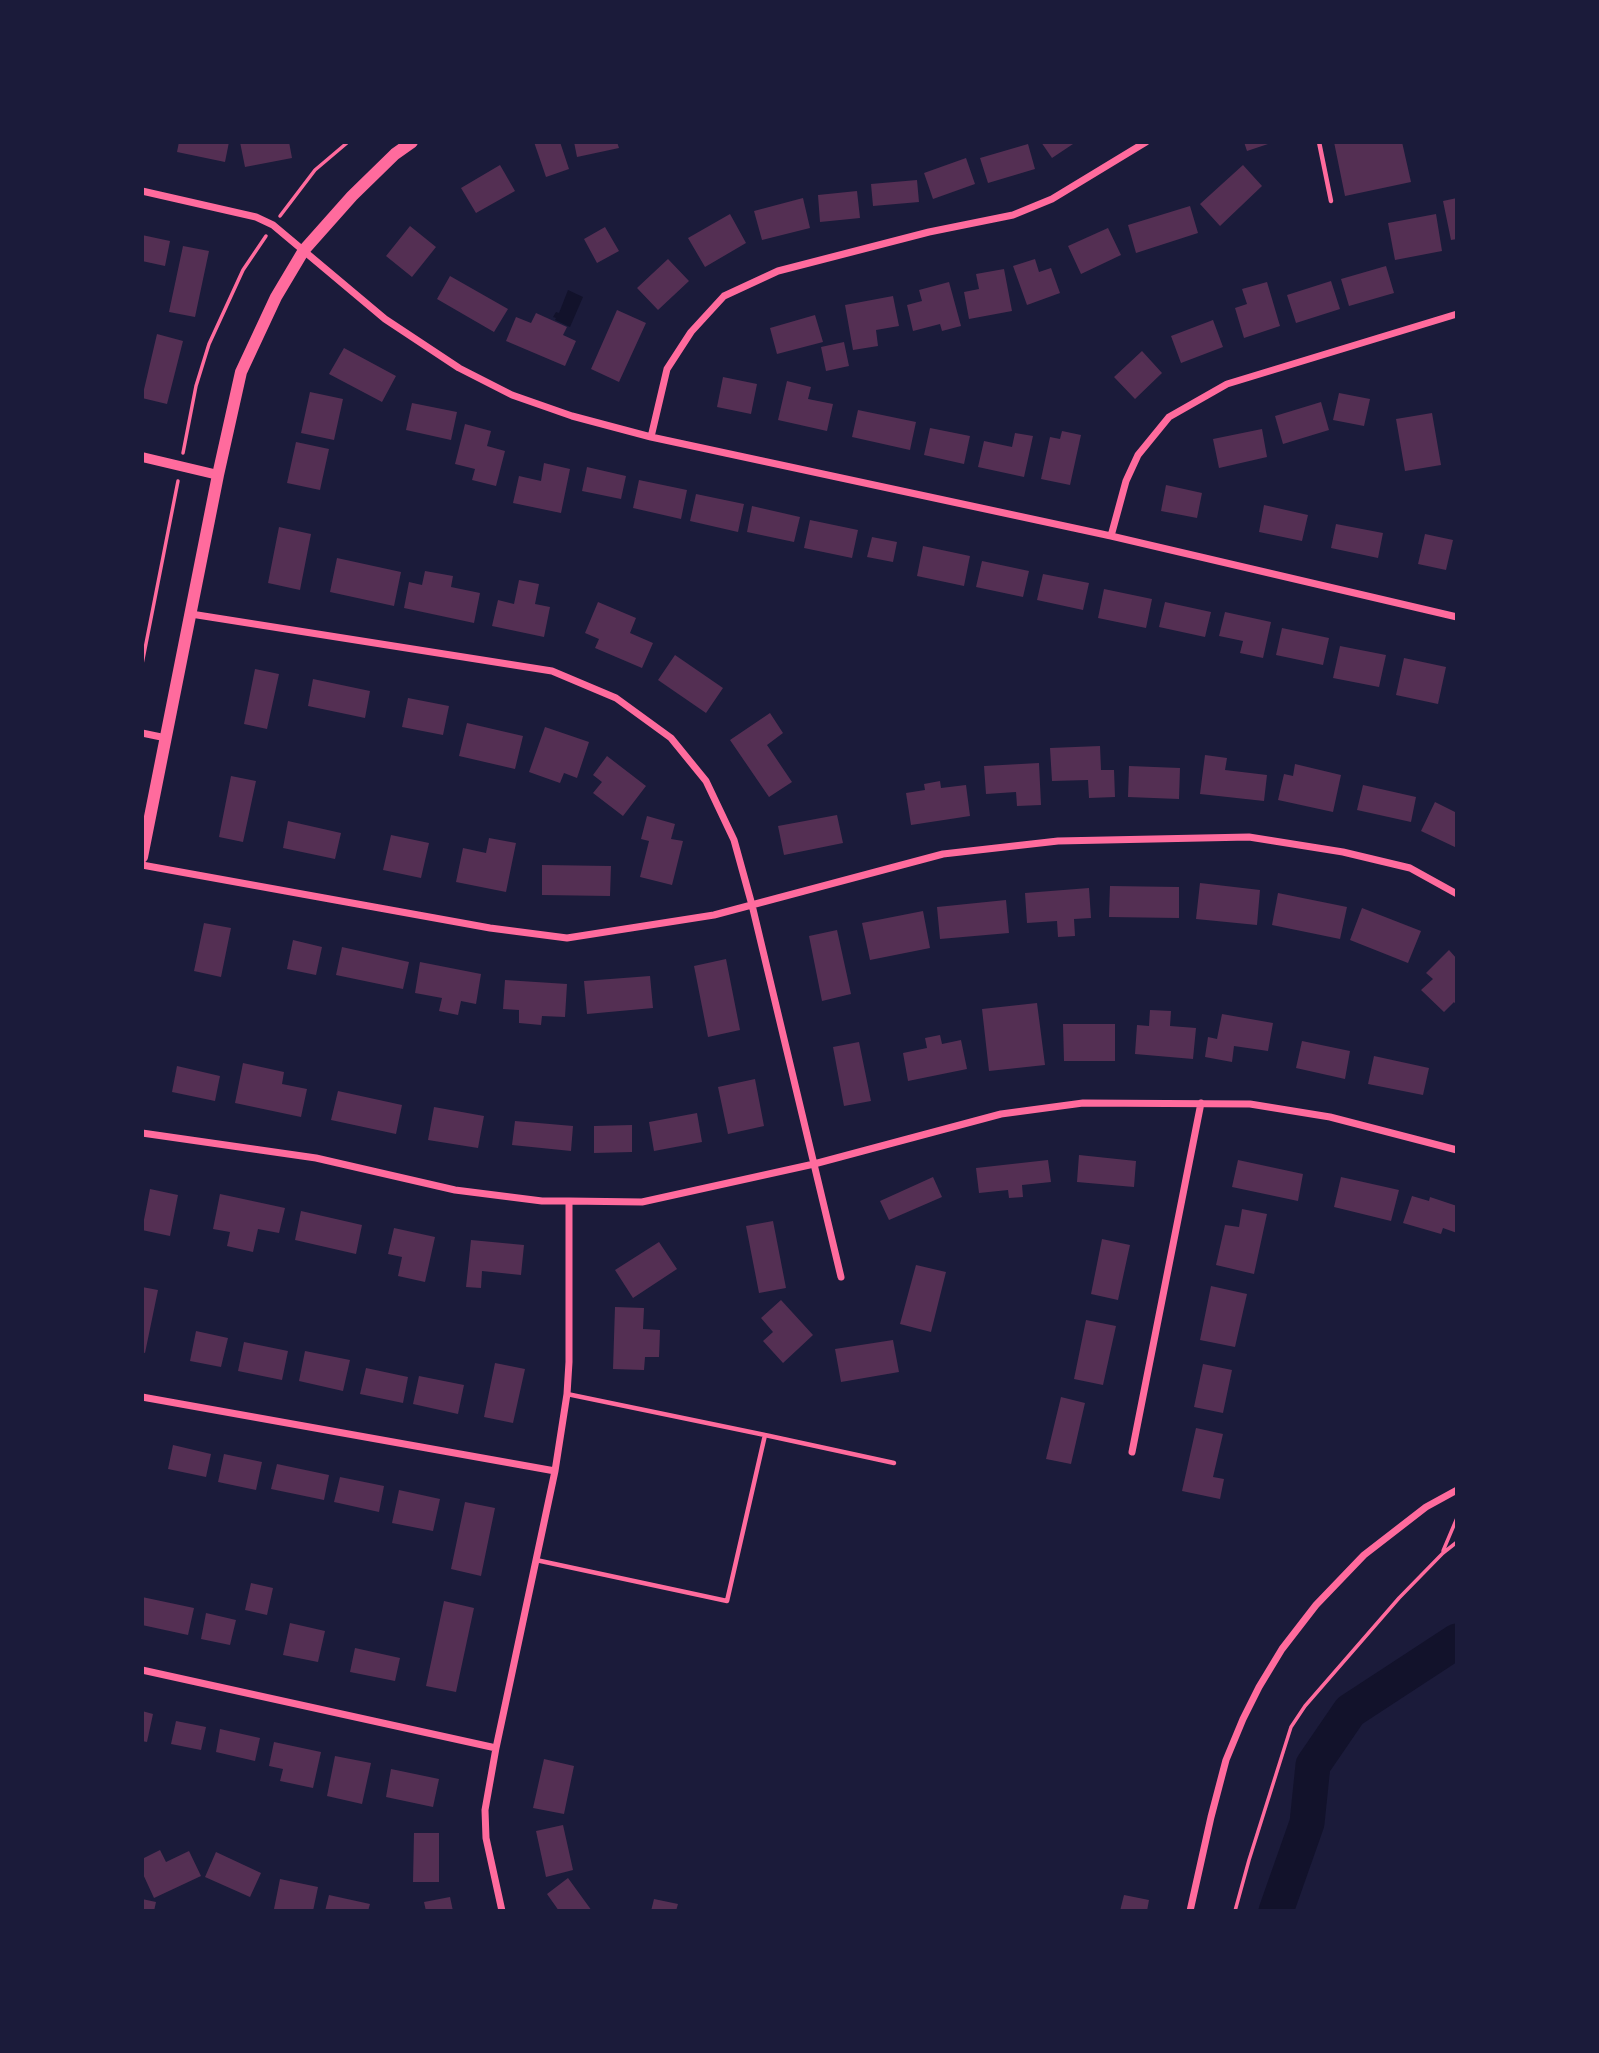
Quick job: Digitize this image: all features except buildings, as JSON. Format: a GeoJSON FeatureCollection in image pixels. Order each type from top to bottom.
{"type":"FeatureCollection","features":[{"type":"Feature","properties":{"kind":"main road"},"geometry":{"type":"LineString","coordinates":[[142,857],[240,372],[276,297],[304,250],[352,196],[395,154],[412,142]]}},
{"type":"Feature","properties":{"kind":"street"},"geometry":{"type":"LineString","coordinates":[[650,437],[667,369],[691,332],[724,296],[778,271],[929,232],[1013,215],[1052,199],[1146,142]]}},
{"type":"Feature","properties":{"kind":"street"},"geometry":{"type":"LineString","coordinates":[[142,191],[256,217],[273,225],[385,319],[459,368],[512,395],[572,416],[650,437],[1111,537],[1457,617]]}},
{"type":"Feature","properties":{"kind":"street"},"geometry":{"type":"LineString","coordinates":[[1111,537],[1126,481],[1138,455],[1169,417],[1227,384],[1457,314]]}},
{"type":"Feature","properties":{"kind":"street"},"geometry":{"type":"LineString","coordinates":[[142,457],[218,475]]}},
{"type":"Feature","properties":{"kind":"street"},"geometry":{"type":"LineString","coordinates":[[191,614],[552,671],[616,698],[671,738],[706,781],[734,840],[841,1277]]}},
{"type":"Feature","properties":{"kind":"street"},"geometry":{"type":"LineString","coordinates":[[142,733],[166,738]]}},
{"type":"Feature","properties":{"kind":"street"},"geometry":{"type":"LineString","coordinates":[[142,865],[490,928],[567,938],[714,915],[943,854],[1058,841],[1249,837],[1343,852],[1410,868],[1457,894]]}},
{"type":"Feature","properties":{"kind":"street"},"geometry":{"type":"LineString","coordinates":[[142,1133],[316,1158],[455,1190],[542,1201],[642,1202],[814,1164],[1001,1114],[1083,1103],[1250,1104],[1330,1117],[1457,1150]]}},
{"type":"Feature","properties":{"kind":"street"},"geometry":{"type":"LineString","coordinates":[[1132,1452],[1202,1103]]}},
{"type":"Feature","properties":{"kind":"street"},"geometry":{"type":"LineString","coordinates":[[502,1911],[486,1838],[485,1810],[555,1472],[567,1394],[569,1201]]}},
{"type":"Feature","properties":{"kind":"street"},"geometry":{"type":"LineString","coordinates":[[142,1397],[555,1472]]}},
{"type":"Feature","properties":{"kind":"street"},"geometry":{"type":"LineString","coordinates":[[1190,1911],[1210,1817],[1226,1760],[1243,1719],[1282,1649],[1316,1605],[1364,1555],[1426,1507],[1457,1490]]}},
{"type":"Feature","properties":{"kind":"street"},"geometry":{"type":"LineString","coordinates":[[142,1670],[496,1748]]}},
{"type":"Feature","properties":{"kind":"lane"},"geometry":{"type":"LineString","coordinates":[[1319,142],[1331,201]]}},
{"type":"Feature","properties":{"kind":"lane"},"geometry":{"type":"LineString","coordinates":[[567,1394],[894,1463]]}},
{"type":"Feature","properties":{"kind":"lane"},"geometry":{"type":"LineString","coordinates":[[536,1560],[727,1601],[765,1435]]}},
{"type":"Feature","properties":{"kind":"path"},"geometry":{"type":"LineString","coordinates":[[142,664],[196,386],[209,344],[243,270],[273,225],[315,170],[348,142]]}},
{"type":"Feature","properties":{"kind":"path"},"geometry":{"type":"LineString","coordinates":[[1443,1553],[1457,1518]]}},
{"type":"Feature","properties":{"kind":"path"},"geometry":{"type":"LineString","coordinates":[[1235,1911],[1291,1727],[1305,1706],[1399,1598],[1457,1542]]}},
{"type":"Feature","properties":{"kind":"shaded area"},"geometry":{"type":"Polygon","coordinates":[[[568,290],[583,297],[570,327],[553,317],[556,312],[559,313],[568,290]]]}},
{"type":"Feature","properties":{"kind":"waterway"},"geometry":{"type":"LineString","coordinates":[[1276,1911],[1307,1823],[1313,1765],[1350,1711],[1457,1641]]}}]}
